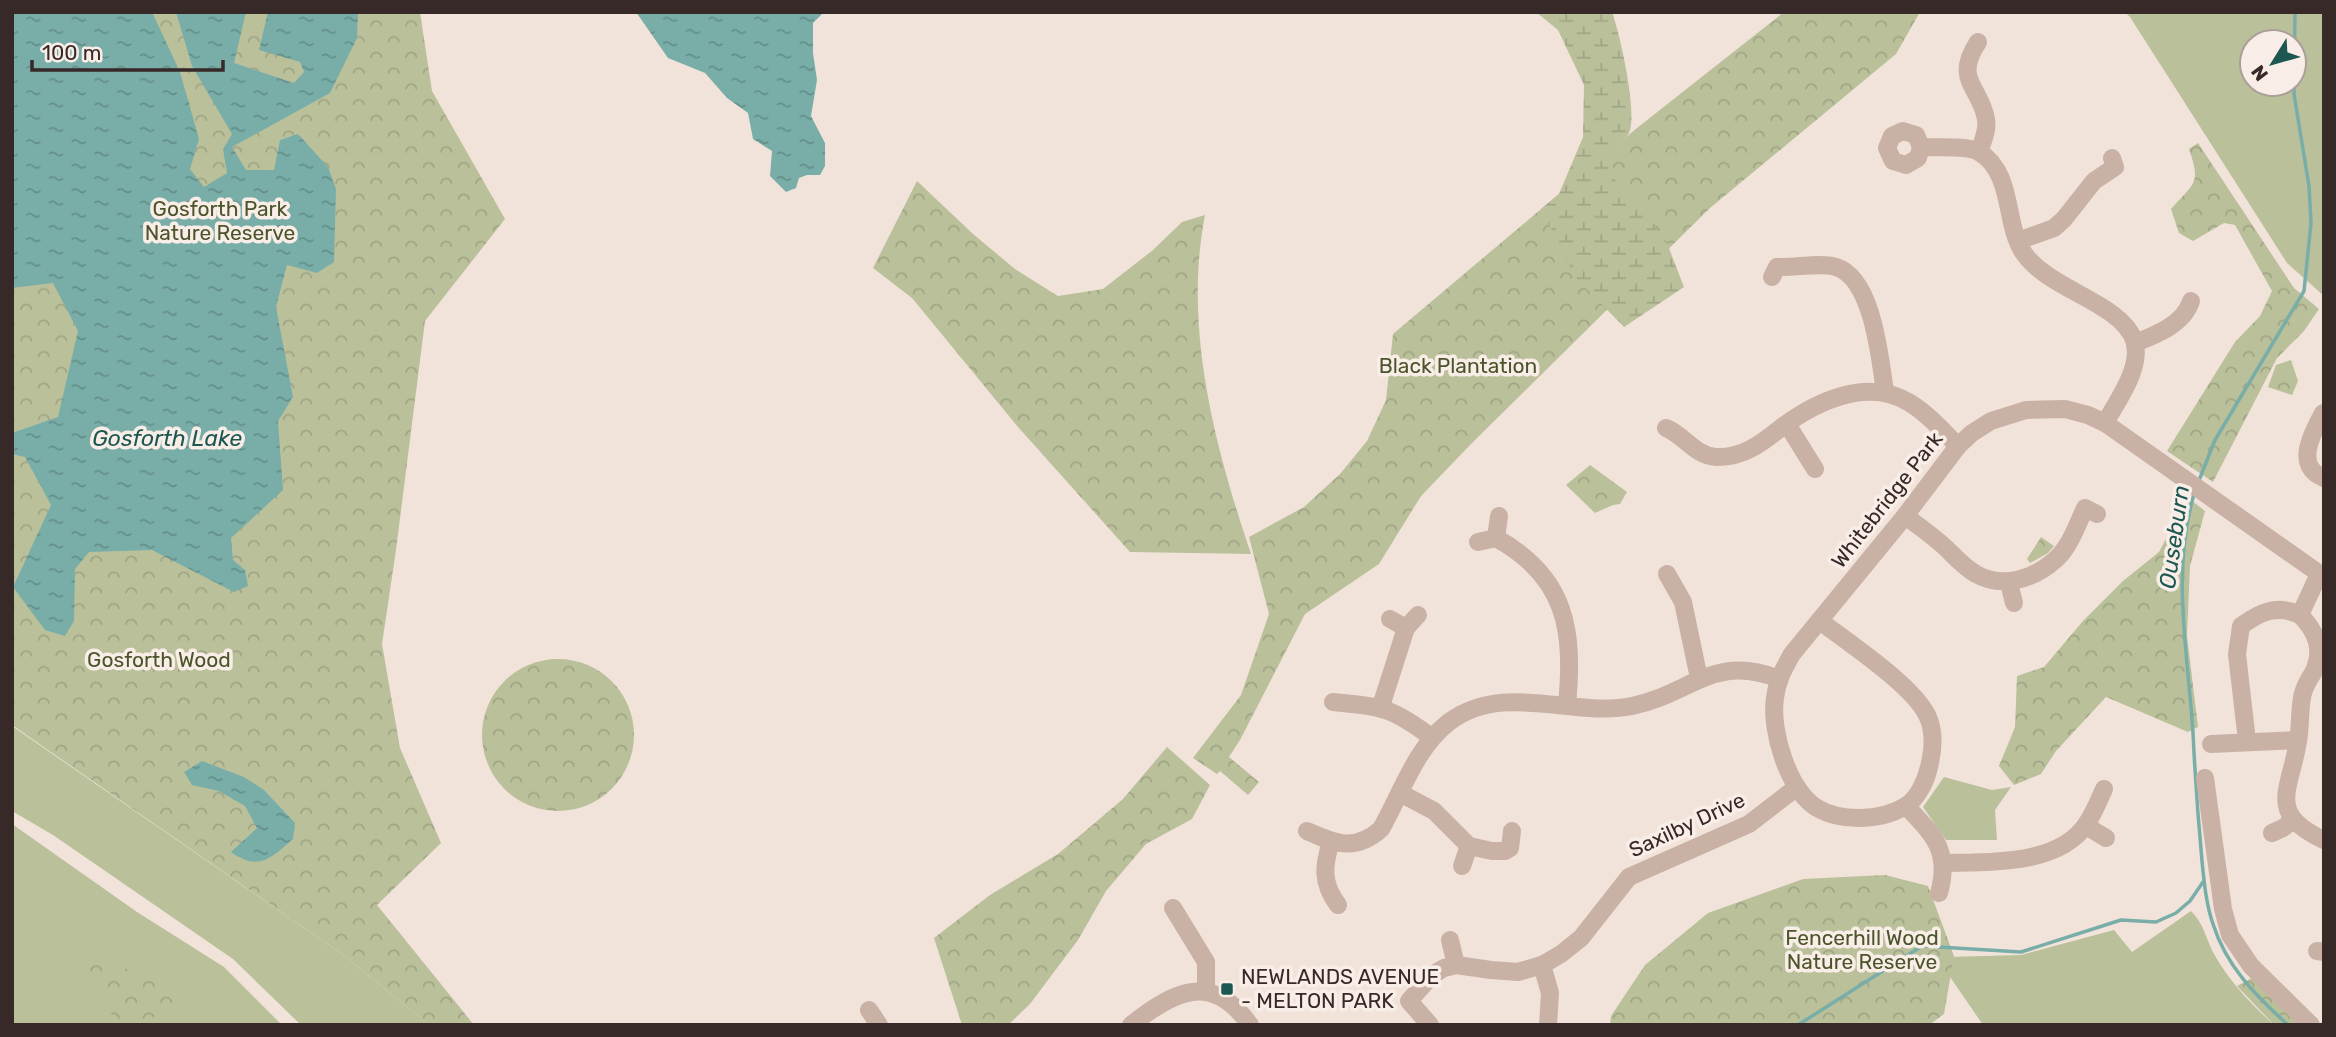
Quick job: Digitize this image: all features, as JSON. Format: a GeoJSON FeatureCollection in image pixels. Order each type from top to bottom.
{"type":"FeatureCollection","features":[{"type":"Feature","properties":{"kind":"street"},"geometry":{"type":"LineString","coordinates":[[1978,42],[1969,55],[1967,72],[1970,86],[1987,122],[1979,152]]}},
{"type":"Feature","properties":{"kind":"street"},"geometry":{"type":"LineString","coordinates":[[1921,147],[1969,149],[1979,152],[2000,176],[2018,241],[2022,251],[2033,264],[2049,277],[2117,317],[2128,328],[2135,343],[2133,367],[2105,423]]}},
{"type":"Feature","properties":{"kind":"street"},"geometry":{"type":"LineString","coordinates":[[2018,241],[2054,228],[2094,181],[2117,165]]}},
{"type":"Feature","properties":{"kind":"street"},"geometry":{"type":"LineString","coordinates":[[1776,266],[1797,268],[1825,265],[1846,271],[1857,281],[1865,296],[1885,392]]}},
{"type":"Feature","properties":{"kind":"street"},"geometry":{"type":"LineString","coordinates":[[2135,343],[2169,327],[2188,310],[2191,301]]}},
{"type":"Feature","properties":{"kind":"street"},"geometry":{"type":"LineString","coordinates":[[1673,427],[1694,449],[1713,457],[1736,456],[1757,446],[1805,410],[1829,399],[1854,393],[1885,392],[1909,402],[1930,418],[1958,446]]}},
{"type":"Feature","properties":{"kind":"street","name":"Whitebridge Park"},"geometry":{"type":"LineString","coordinates":[[1821,621],[1958,446],[1991,421],[2026,410],[2065,409],[2105,423],[2321,576]]}},
{"type":"Feature","properties":{"kind":"street"},"geometry":{"type":"LineString","coordinates":[[2323,413],[2307,450],[2308,464],[2324,478]]}},
{"type":"Feature","properties":{"kind":"street"},"geometry":{"type":"LineString","coordinates":[[1787,424],[1815,469]]}},
{"type":"Feature","properties":{"kind":"street"},"geometry":{"type":"LineString","coordinates":[[1905,516],[1975,574],[1991,581],[2009,583],[2036,572],[2056,559],[2070,541],[2087,508]]}},
{"type":"Feature","properties":{"kind":"street"},"geometry":{"type":"LineString","coordinates":[[1496,538],[1499,516]]}},
{"type":"Feature","properties":{"kind":"street"},"geometry":{"type":"LineString","coordinates":[[1478,542],[1496,538],[1517,550],[1540,571],[1557,596],[1570,646],[1566,705]]}},
{"type":"Feature","properties":{"kind":"street"},"geometry":{"type":"LineString","coordinates":[[1667,574],[1683,602],[1701,678]]}},
{"type":"Feature","properties":{"kind":"street"},"geometry":{"type":"LineString","coordinates":[[2300,615],[2321,576]]}},
{"type":"Feature","properties":{"kind":"street"},"geometry":{"type":"LineString","coordinates":[[2009,583],[2014,603]]}},
{"type":"Feature","properties":{"kind":"street"},"geometry":{"type":"LineString","coordinates":[[2247,741],[2237,654],[2241,626],[2254,607],[2289,610],[2300,615],[2315,635],[2321,658],[2303,692],[2298,740],[2284,800],[2293,820],[2324,841]]}},
{"type":"Feature","properties":{"kind":"street"},"geometry":{"type":"LineString","coordinates":[[1381,706],[1398,624],[1419,615]]}},
{"type":"Feature","properties":{"kind":"street"},"geometry":{"type":"LineString","coordinates":[[1821,621],[1910,691],[1928,717],[1934,749],[1926,781],[1906,806],[1876,817],[1847,818],[1817,808],[1797,787],[1784,760],[1775,728],[1774,700],[1779,679],[1792,654],[1821,621]]}},
{"type":"Feature","properties":{"kind":"street"},"geometry":{"type":"LineString","coordinates":[[1307,831],[1331,842],[1358,843],[1370,839],[1381,829],[1431,737],[1451,720],[1473,710],[1525,701],[1605,709],[1630,706],[1656,700],[1701,678],[1727,670],[1744,669],[1779,679]]}},
{"type":"Feature","properties":{"kind":"street"},"geometry":{"type":"LineString","coordinates":[[1333,702],[1381,706],[1398,714],[1431,737]]}},
{"type":"Feature","properties":{"kind":"street"},"geometry":{"type":"LineString","coordinates":[[2211,744],[2298,740]]}},
{"type":"Feature","properties":{"kind":"street"},"geometry":{"type":"LineString","coordinates":[[2205,778],[2222,908],[2230,935],[2250,966],[2311,1025]]}},
{"type":"Feature","properties":{"kind":"street","name":"Saxilby Drive"},"geometry":{"type":"LineString","coordinates":[[1542,965],[1581,938],[1629,877],[1748,824],[1797,787]]}},
{"type":"Feature","properties":{"kind":"street"},"geometry":{"type":"LineString","coordinates":[[1944,863],[2011,861],[2044,854],[2061,846],[2086,826],[2104,789]]}},
{"type":"Feature","properties":{"kind":"street"},"geometry":{"type":"LineString","coordinates":[[1401,793],[1434,811],[1469,846],[1505,851],[1512,843],[1512,831]]}},
{"type":"Feature","properties":{"kind":"street"},"geometry":{"type":"LineString","coordinates":[[1906,806],[1930,831],[1940,847],[1944,878],[1939,893]]}},
{"type":"Feature","properties":{"kind":"street"},"geometry":{"type":"LineString","coordinates":[[2272,833],[2293,820]]}},
{"type":"Feature","properties":{"kind":"street"},"geometry":{"type":"LineString","coordinates":[[2086,826],[2106,838]]}},
{"type":"Feature","properties":{"kind":"street"},"geometry":{"type":"LineString","coordinates":[[1331,842],[1325,858],[1325,882],[1338,905]]}},
{"type":"Feature","properties":{"kind":"street"},"geometry":{"type":"LineString","coordinates":[[1462,866],[1469,846]]}},
{"type":"Feature","properties":{"kind":"street"},"geometry":{"type":"LineString","coordinates":[[1173,908],[1206,962],[1206,991]]}},
{"type":"Feature","properties":{"kind":"street"},"geometry":{"type":"LineString","coordinates":[[1450,940],[1456,965]]}},
{"type":"Feature","properties":{"kind":"street"},"geometry":{"type":"LineString","coordinates":[[1430,1025],[1409,1001],[1432,975],[1444,968],[1456,965],[1518,972],[1542,965],[1550,993],[1548,1025]]}},
{"type":"Feature","properties":{"kind":"street"},"geometry":{"type":"LineString","coordinates":[[1131,1025],[1171,997],[1188,991],[1206,991],[1221,996],[1234,1005],[1250,1025]]}},
{"type":"Feature","properties":{"kind":"green space","name":"Gosforth Park Nature Reserve"},"geometry":{"type":"Polygon","coordinates":[[[12,12],[420,12],[432,91],[505,219],[425,321],[382,644],[400,748],[441,843],[377,905],[474,1025],[429,1025],[346,957],[12,725],[12,12]]]}},
{"type":"Feature","properties":{"kind":"green space"},"geometry":{"type":"Polygon","coordinates":[[[1536,12],[1612,12],[1627,74],[1631,123],[1628,135],[1613,149],[1609,173],[1665,238],[1684,287],[1624,327],[1576,278],[1541,209],[1559,194],[1583,137],[1584,85],[1558,30],[1536,12]]]}},
{"type":"Feature","properties":{"kind":"green space","name":"Black Plantation"},"geometry":{"type":"Polygon","coordinates":[[[1784,12],[1920,12],[1896,54],[1710,208],[1473,442],[1421,496],[1379,564],[1305,614],[1229,757],[1259,782],[1248,795],[1220,771],[1217,774],[1193,758],[1241,695],[1269,614],[1249,537],[1304,507],[1340,474],[1367,441],[1386,400],[1393,334],[1637,128],[1784,12]]]}},
{"type":"Feature","properties":{"kind":"green space"},"geometry":{"type":"Polygon","coordinates":[[[2125,12],[2324,12],[2324,296],[2287,263],[2125,12]]]}},
{"type":"Feature","properties":{"kind":"green space"},"geometry":{"type":"Polygon","coordinates":[[[2198,143],[2294,288],[2319,309],[2304,331],[2277,358],[2213,482],[2167,451],[2235,342],[2260,316],[2272,291],[2235,225],[2224,223],[2193,241],[2179,233],[2171,209],[2194,182],[2195,169],[2189,149],[2198,143]]]}},
{"type":"Feature","properties":{"kind":"green space"},"geometry":{"type":"Polygon","coordinates":[[[917,181],[1015,269],[1058,296],[1103,289],[1153,250],[1182,222],[1205,215],[1199,258],[1200,344],[1215,430],[1251,554],[1130,552],[1018,427],[912,298],[873,268],[917,181]]]}},
{"type":"Feature","properties":{"kind":"green space"},"geometry":{"type":"Polygon","coordinates":[[[2291,360],[2298,381],[2292,395],[2268,387],[2276,365],[2291,360]]]}},
{"type":"Feature","properties":{"kind":"green space"},"geometry":{"type":"Polygon","coordinates":[[[1590,465],[1627,492],[1620,504],[1595,513],[1566,485],[1590,465]]]}},
{"type":"Feature","properties":{"kind":"green space"},"geometry":{"type":"Polygon","coordinates":[[[2177,489],[2205,511],[2190,566],[2187,636],[2198,727],[2188,732],[2106,697],[2056,751],[2041,774],[2014,785],[1999,766],[2015,727],[2017,676],[2044,667],[2083,621],[2123,581],[2159,552],[2170,531],[2177,489]]]}},
{"type":"Feature","properties":{"kind":"green space"},"geometry":{"type":"Polygon","coordinates":[[[2041,537],[2054,546],[2048,553],[2030,563],[2027,559],[2041,537]]]}},
{"type":"Feature","properties":{"kind":"green space"},"geometry":{"type":"Polygon","coordinates":[[[558,659],[587,665],[611,682],[628,706],[634,735],[628,764],[611,788],[587,805],[558,811],[529,805],[505,788],[488,764],[482,735],[488,706],[505,682],[529,665],[558,659]]]}},
{"type":"Feature","properties":{"kind":"green space"},"geometry":{"type":"Polygon","coordinates":[[[12,726],[346,957],[429,1025],[301,1025],[233,959],[53,835],[12,811],[12,726]]]}},
{"type":"Feature","properties":{"kind":"green space"},"geometry":{"type":"Polygon","coordinates":[[[1167,747],[1210,785],[1192,819],[1146,844],[1106,891],[1078,940],[1030,1004],[1008,1025],[962,1025],[934,938],[990,895],[1058,854],[1123,799],[1167,747]]]}},
{"type":"Feature","properties":{"kind":"green space"},"geometry":{"type":"Polygon","coordinates":[[[1944,777],[1992,790],[2011,787],[1995,810],[1997,840],[1946,840],[1923,807],[1944,777]]]}},
{"type":"Feature","properties":{"kind":"green space"},"geometry":{"type":"Polygon","coordinates":[[[12,824],[137,912],[224,967],[282,1025],[12,1025],[12,824]]]}},
{"type":"Feature","properties":{"kind":"green space","name":"Fencerhill Wood Nature Reserve"},"geometry":{"type":"Polygon","coordinates":[[[1885,875],[1928,886],[1954,956],[1944,1014],[1929,1025],[1610,1025],[1611,1016],[1645,965],[1708,913],[1803,879],[1885,875]]]}},
{"type":"Feature","properties":{"kind":"green space"},"geometry":{"type":"Polygon","coordinates":[[[2191,911],[2227,974],[2249,1001],[2274,1025],[1983,1025],[1948,974],[1947,957],[2021,955],[2114,930],[2132,952],[2191,911]]]}},
{"type":"Feature","properties":{"kind":"green space"},"geometry":{"type":"Polygon","coordinates":[[[104,961],[141,974],[189,1003],[152,1018],[146,1025],[118,1025],[82,964],[104,961]]]}},
{"type":"Feature","properties":{"kind":"green space"},"geometry":{"type":"Polygon","coordinates":[[[2252,978],[2300,1025],[2274,1025],[2237,986],[2252,978]]]}},
{"type":"Feature","properties":{"kind":"water","name":"Gosforth Lake"},"geometry":{"type":"Polygon","coordinates":[[[12,12],[152,12],[180,72],[199,139],[190,169],[204,187],[227,173],[223,149],[232,134],[192,66],[176,12],[246,12],[234,63],[294,83],[304,72],[300,62],[259,50],[268,12],[358,12],[357,38],[330,93],[232,147],[246,170],[274,170],[280,140],[298,134],[328,167],[336,189],[334,262],[317,273],[287,265],[276,307],[293,397],[278,421],[283,490],[231,538],[233,560],[245,570],[248,586],[234,592],[152,550],[89,552],[75,569],[74,621],[65,636],[45,630],[13,587],[51,505],[25,457],[12,454],[12,433],[58,417],[78,331],[53,283],[12,288],[12,12]]]}},
{"type":"Feature","properties":{"kind":"water"},"geometry":{"type":"Polygon","coordinates":[[[636,12],[824,12],[813,23],[813,53],[817,80],[811,116],[825,143],[825,166],[820,175],[799,178],[796,188],[786,192],[770,176],[772,151],[753,139],[748,113],[727,98],[705,73],[668,58],[636,12]]]}},
{"type":"Feature","properties":{"kind":"water"},"geometry":{"type":"Polygon","coordinates":[[[202,761],[244,777],[264,790],[295,823],[293,839],[271,857],[257,862],[231,852],[257,828],[245,806],[219,791],[192,785],[184,772],[202,761]]]}},
{"type":"Feature","properties":{"kind":"waterway","name":"Ouseburn"},"geometry":{"type":"LineString","coordinates":[[2198,483],[2215,440],[2304,291],[2311,223],[2309,186],[2294,94],[2295,12]]}},
{"type":"Feature","properties":{"kind":"waterway","name":"Ouseburn"},"geometry":{"type":"LineString","coordinates":[[2194,494],[2183,553],[2182,583],[2199,829],[2207,901],[2219,939],[2234,967],[2288,1025]]}},
{"type":"Feature","properties":{"kind":"waterway"},"geometry":{"type":"LineString","coordinates":[[1798,1025],[1922,946],[2021,952],[2121,920],[2156,922],[2176,913],[2190,901],[2203,882]]}},
{"type":"Feature","properties":{"kind":"place","name":"NEWLANDS AVENUE - MELTON PARK"},"geometry":{"type":"Point","coordinates":[1227,989]}},
{"type":"Feature","properties":{"kind":"park label","name":"Gosforth Wood"},"geometry":{"type":"Point","coordinates":[159,660]}}]}
